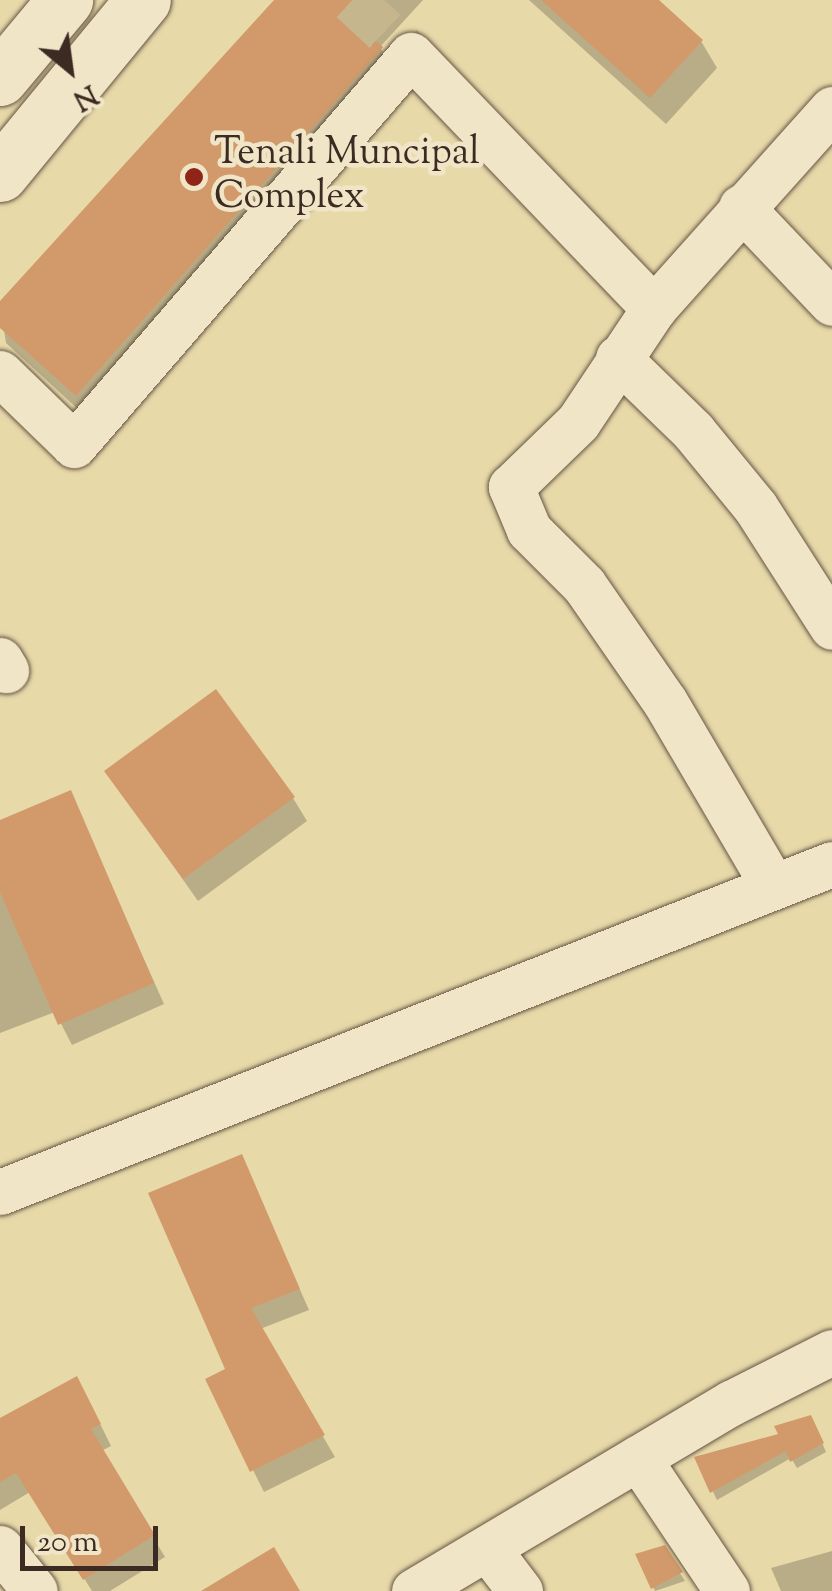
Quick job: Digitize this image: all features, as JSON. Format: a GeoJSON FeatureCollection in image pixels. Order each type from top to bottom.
{"type":"FeatureCollection","features":[{"type":"Feature","properties":{"kind":"street"},"geometry":{"type":"LineString","coordinates":[[0,78],[65,0]]}},
{"type":"Feature","properties":{"kind":"street"},"geometry":{"type":"LineString","coordinates":[[0,174],[143,0]]}},
{"type":"Feature","properties":{"kind":"street"},"geometry":{"type":"LineString","coordinates":[[0,374],[74,445],[410,55],[654,308]]}},
{"type":"Feature","properties":{"kind":"street"},"geometry":{"type":"LineString","coordinates":[[773,886],[665,702],[584,585],[529,530],[511,487],[578,422],[654,308],[832,109]]}},
{"type":"Feature","properties":{"kind":"street"},"geometry":{"type":"LineString","coordinates":[[741,207],[832,303]]}},
{"type":"Feature","properties":{"kind":"street"},"geometry":{"type":"LineString","coordinates":[[618,358],[693,431],[756,508],[832,627]]}},
{"type":"Feature","properties":{"kind":"street"},"geometry":{"type":"LineString","coordinates":[[0,1192],[832,864]]}},
{"type":"Feature","properties":{"kind":"street"},"geometry":{"type":"LineString","coordinates":[[414,1591],[638,1458],[832,1352]]}},
{"type":"Feature","properties":{"kind":"street"},"geometry":{"type":"LineString","coordinates":[[638,1458],[727,1591]]}},
{"type":"Feature","properties":{"kind":"street"},"geometry":{"type":"LineString","coordinates":[[0,1548],[34,1591]]}},
{"type":"Feature","properties":{"kind":"street"},"geometry":{"type":"LineString","coordinates":[[488,1549],[520,1591]]}},
{"type":"Feature","properties":{"kind":"building","name":"Tenali Muncipal Complex"},"geometry":{"type":"Polygon","coordinates":[[[274,0],[383,0],[359,27],[383,47],[76,396],[0,328],[0,301],[274,0]]]}},
{"type":"Feature","properties":{"kind":"building"},"geometry":{"type":"Polygon","coordinates":[[[541,0],[659,0],[703,40],[650,98],[541,0]]]}},
{"type":"Feature","properties":{"kind":"building"},"geometry":{"type":"Polygon","coordinates":[[[216,689],[295,797],[183,879],[104,771],[216,689]]]}},
{"type":"Feature","properties":{"kind":"building"},"geometry":{"type":"Polygon","coordinates":[[[71,790],[154,983],[58,1025],[0,892],[0,820],[71,790]]]}},
{"type":"Feature","properties":{"kind":"building"},"geometry":{"type":"Polygon","coordinates":[[[242,1154],[300,1289],[251,1308],[325,1435],[250,1472],[205,1379],[225,1369],[148,1193],[242,1154]]]}},
{"type":"Feature","properties":{"kind":"building"},"geometry":{"type":"Polygon","coordinates":[[[77,1376],[101,1424],[91,1429],[155,1535],[83,1580],[16,1473],[0,1482],[0,1418],[77,1376]]]}},
{"type":"Feature","properties":{"kind":"building"},"geometry":{"type":"Polygon","coordinates":[[[811,1415],[824,1443],[790,1462],[786,1451],[710,1493],[694,1457],[778,1434],[774,1426],[811,1415]]]}},
{"type":"Feature","properties":{"kind":"building"},"geometry":{"type":"Polygon","coordinates":[[[665,1545],[683,1572],[651,1589],[635,1554],[665,1545]]]}},
{"type":"Feature","properties":{"kind":"building"},"geometry":{"type":"Polygon","coordinates":[[[274,1547],[300,1591],[201,1591],[274,1547]]]}},
{"type":"Feature","properties":{"kind":"tunnel"},"geometry":{"type":"LineString","coordinates":[[352,0],[411,55]]}},
{"type":"Feature","properties":{"kind":"place","name":"Tenali Muncipal Complex"},"geometry":{"type":"Point","coordinates":[194,177]}}]}
